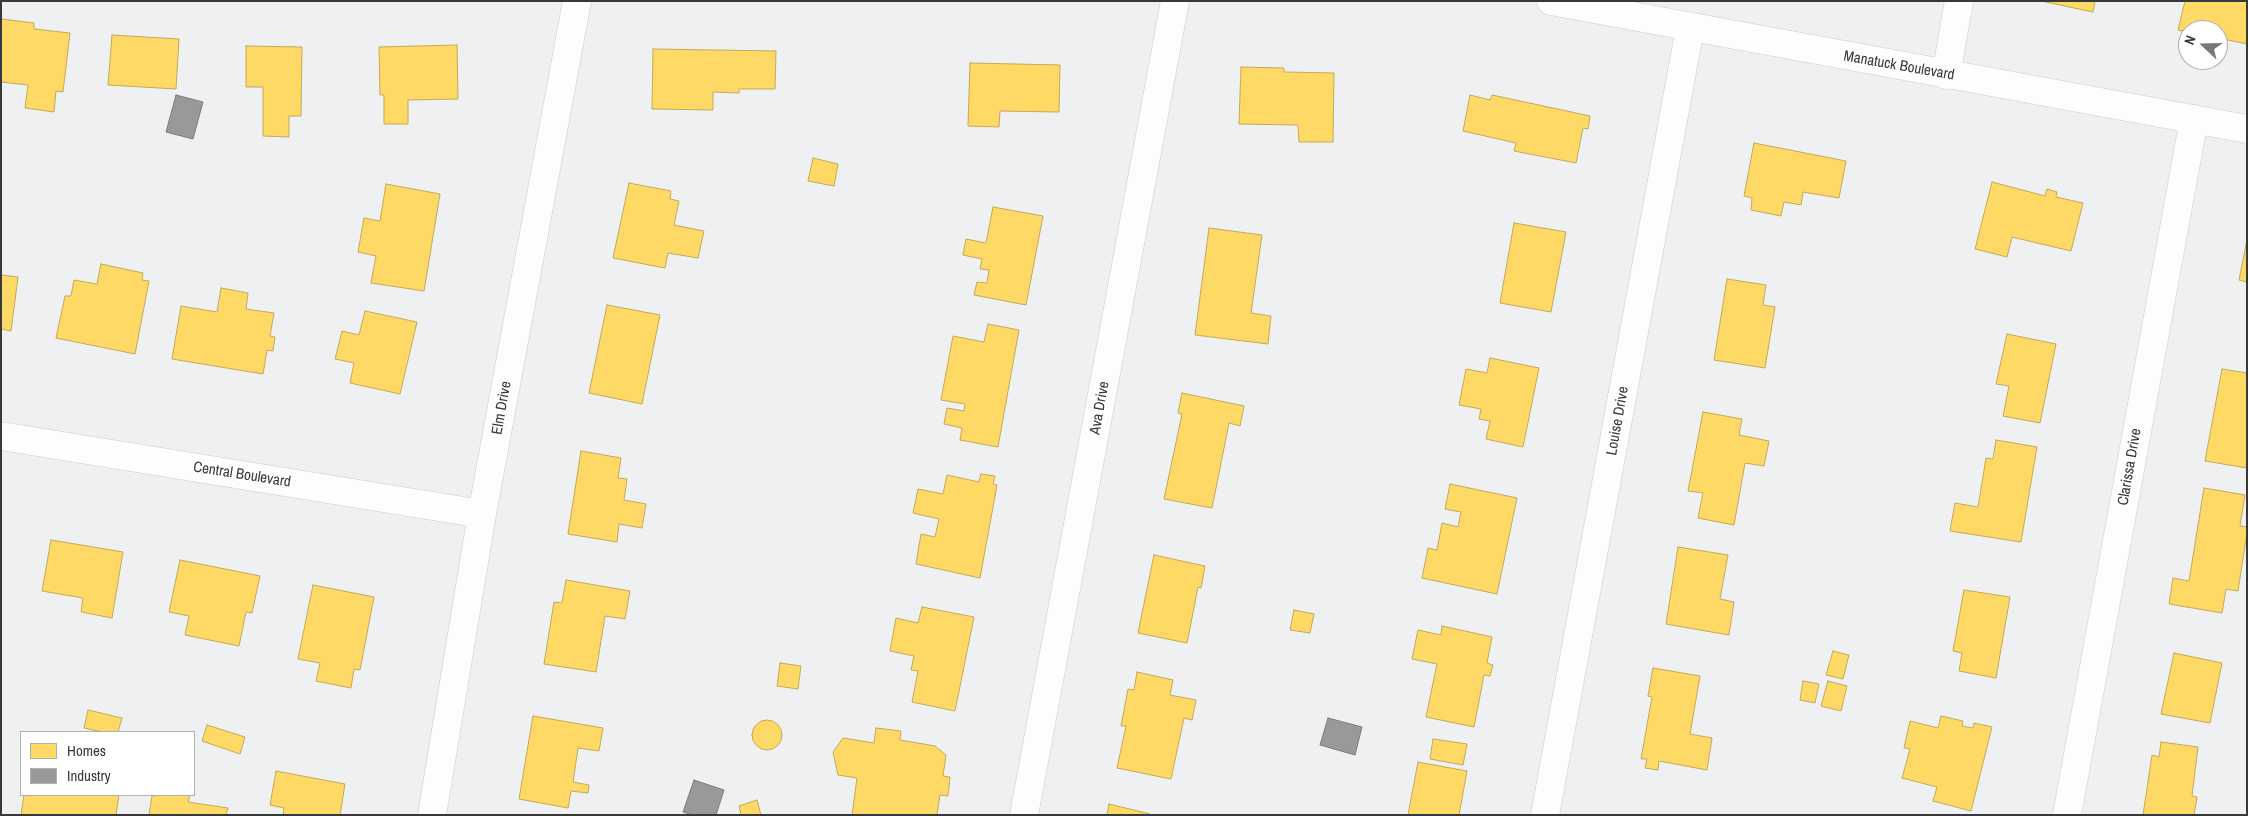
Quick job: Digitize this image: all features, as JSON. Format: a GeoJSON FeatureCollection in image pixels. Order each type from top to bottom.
{"type":"FeatureCollection","features":[{"type":"Feature","properties":{"kind":"street","name":"Elm Drive"},"geometry":{"type":"LineString","coordinates":[[432,815],[482,514],[577,1]]}},
{"type":"Feature","properties":{"kind":"street","name":"Ava Drive"},"geometry":{"type":"LineString","coordinates":[[1024,815],[1175,1]]}},
{"type":"Feature","properties":{"kind":"street","name":"Manatuck Boulevard"},"geometry":{"type":"LineString","coordinates":[[1551,1],[2247,129]]}},
{"type":"Feature","properties":{"kind":"street"},"geometry":{"type":"LineString","coordinates":[[1946,75],[1959,1]]}},
{"type":"Feature","properties":{"kind":"street","name":"Louise Drive"},"geometry":{"type":"LineString","coordinates":[[1545,815],[1690,28]]}},
{"type":"Feature","properties":{"kind":"street","name":"Clarissa Drive"},"geometry":{"type":"LineString","coordinates":[[2067,815],[2194,119]]}},
{"type":"Feature","properties":{"kind":"street","name":"Central Boulevard"},"geometry":{"type":"LineString","coordinates":[[1,436],[482,514]]}},
{"type":"Feature","properties":{"kind":"building: Homes"},"geometry":{"type":"Polygon","coordinates":[[[2041,1],[2095,1],[2093,12],[2041,1]]]}},
{"type":"Feature","properties":{"kind":"building: Homes"},"geometry":{"type":"Polygon","coordinates":[[[2185,1],[2247,1],[2247,44],[2228,40],[2228,20],[2180,20],[2185,1]]]}},
{"type":"Feature","properties":{"kind":"building: Homes"},"geometry":{"type":"Polygon","coordinates":[[[1,19],[34,23],[34,29],[70,33],[63,92],[56,91],[54,112],[25,108],[28,85],[1,82],[1,19]]]}},
{"type":"Feature","properties":{"kind":"building: Homes"},"geometry":{"type":"Polygon","coordinates":[[[112,35],[179,39],[176,89],[108,85],[112,35]]]}},
{"type":"Feature","properties":{"kind":"building: Homes"},"geometry":{"type":"Polygon","coordinates":[[[457,45],[458,99],[408,100],[408,124],[384,124],[384,95],[380,95],[379,47],[457,45]]]}},
{"type":"Feature","properties":{"kind":"building: Homes"},"geometry":{"type":"Polygon","coordinates":[[[246,46],[302,47],[301,116],[289,116],[289,137],[263,136],[263,87],[246,87],[246,46]]]}},
{"type":"Feature","properties":{"kind":"building: Homes"},"geometry":{"type":"Polygon","coordinates":[[[653,49],[776,51],[775,89],[739,89],[739,93],[713,92],[713,110],[652,109],[653,49]]]}},
{"type":"Feature","properties":{"kind":"building: Homes"},"geometry":{"type":"Polygon","coordinates":[[[970,63],[1060,65],[1059,112],[1000,111],[999,127],[968,126],[970,63]]]}},
{"type":"Feature","properties":{"kind":"building: Homes"},"geometry":{"type":"Polygon","coordinates":[[[1241,67],[1284,68],[1284,72],[1334,73],[1333,142],[1299,142],[1298,125],[1239,124],[1241,67]]]}},
{"type":"Feature","properties":{"kind":"building: Homes"},"geometry":{"type":"Polygon","coordinates":[[[1470,95],[1490,100],[1492,95],[1590,116],[1588,129],[1583,128],[1576,163],[1514,151],[1516,143],[1463,131],[1470,95]]]}},
{"type":"Feature","properties":{"kind":"building: Homes"},"geometry":{"type":"Polygon","coordinates":[[[1754,143],[1846,161],[1839,198],[1803,192],[1801,205],[1784,202],[1781,216],[1751,210],[1752,198],[1744,196],[1754,143]]]}},
{"type":"Feature","properties":{"kind":"building: Homes"},"geometry":{"type":"Polygon","coordinates":[[[813,158],[838,164],[834,186],[808,181],[813,158]]]}},
{"type":"Feature","properties":{"kind":"building: Homes"},"geometry":{"type":"Polygon","coordinates":[[[1992,182],[2045,196],[2047,189],[2057,192],[2056,197],[2083,203],[2071,251],[2012,237],[2007,257],[1975,249],[1992,182]]]}},
{"type":"Feature","properties":{"kind":"building: Homes"},"geometry":{"type":"Polygon","coordinates":[[[629,183],[671,191],[670,199],[679,201],[674,225],[704,231],[698,258],[668,253],[665,268],[613,258],[629,183]]]}},
{"type":"Feature","properties":{"kind":"building: Homes"},"geometry":{"type":"Polygon","coordinates":[[[386,184],[440,194],[424,291],[371,283],[376,256],[358,252],[364,218],[380,221],[386,184]]]}},
{"type":"Feature","properties":{"kind":"building: Homes"},"geometry":{"type":"Polygon","coordinates":[[[993,207],[1043,216],[1026,305],[974,295],[977,282],[987,283],[989,270],[980,269],[982,259],[963,255],[966,239],[986,243],[993,207]]]}},
{"type":"Feature","properties":{"kind":"building: Homes"},"geometry":{"type":"Polygon","coordinates":[[[1514,223],[1566,232],[1551,312],[1500,303],[1514,223]]]}},
{"type":"Feature","properties":{"kind":"building: Homes"},"geometry":{"type":"Polygon","coordinates":[[[1209,228],[1262,235],[1251,313],[1271,316],[1268,344],[1195,335],[1209,228]]]}},
{"type":"Feature","properties":{"kind":"building: Homes"},"geometry":{"type":"Polygon","coordinates":[[[2247,240],[2247,282],[2239,280],[2247,240]]]}},
{"type":"Feature","properties":{"kind":"building: Homes"},"geometry":{"type":"Polygon","coordinates":[[[101,264],[143,273],[142,280],[149,281],[135,354],[56,338],[65,296],[71,296],[74,280],[97,284],[101,264]]]}},
{"type":"Feature","properties":{"kind":"building: Homes"},"geometry":{"type":"Polygon","coordinates":[[[1,275],[18,277],[11,331],[1,329],[1,275]]]}},
{"type":"Feature","properties":{"kind":"building: Homes"},"geometry":{"type":"Polygon","coordinates":[[[1727,279],[1766,285],[1763,305],[1775,307],[1765,368],[1714,360],[1727,279]]]}},
{"type":"Feature","properties":{"kind":"building: Homes"},"geometry":{"type":"Polygon","coordinates":[[[221,288],[248,293],[246,309],[274,313],[270,336],[275,337],[273,351],[267,350],[263,374],[172,359],[181,306],[217,312],[221,288]]]}},
{"type":"Feature","properties":{"kind":"building: Homes"},"geometry":{"type":"Polygon","coordinates":[[[607,305],[660,315],[642,404],[589,393],[607,305]]]}},
{"type":"Feature","properties":{"kind":"building: Homes"},"geometry":{"type":"Polygon","coordinates":[[[365,311],[417,322],[400,394],[350,383],[354,363],[335,359],[342,331],[359,335],[365,311]]]}},
{"type":"Feature","properties":{"kind":"building: Homes"},"geometry":{"type":"Polygon","coordinates":[[[988,324],[1019,330],[998,447],[960,440],[962,428],[944,424],[947,408],[964,411],[965,404],[941,400],[953,336],[984,342],[988,324]]]}},
{"type":"Feature","properties":{"kind":"building: Homes"},"geometry":{"type":"Polygon","coordinates":[[[2007,334],[2056,344],[2040,423],[2003,416],[2009,386],[1996,384],[2007,334]]]}},
{"type":"Feature","properties":{"kind":"building: Homes"},"geometry":{"type":"Polygon","coordinates":[[[1490,358],[1539,368],[1523,447],[1486,439],[1490,421],[1479,419],[1481,409],[1459,405],[1466,369],[1487,373],[1490,358]]]}},
{"type":"Feature","properties":{"kind":"building: Homes"},"geometry":{"type":"Polygon","coordinates":[[[2222,369],[2247,373],[2247,468],[2205,461],[2222,369]]]}},
{"type":"Feature","properties":{"kind":"building: Homes"},"geometry":{"type":"Polygon","coordinates":[[[1182,393],[1244,406],[1240,426],[1229,423],[1212,508],[1164,499],[1182,414],[1178,413],[1182,393]]]}},
{"type":"Feature","properties":{"kind":"building: Homes"},"geometry":{"type":"Polygon","coordinates":[[[1703,412],[1742,419],[1739,435],[1769,441],[1764,466],[1745,463],[1734,525],[1698,518],[1703,493],[1688,491],[1703,412]]]}},
{"type":"Feature","properties":{"kind":"building: Homes"},"geometry":{"type":"Polygon","coordinates":[[[1996,440],[2037,447],[2021,542],[1950,531],[1955,503],[1978,507],[1986,458],[1993,459],[1996,440]]]}},
{"type":"Feature","properties":{"kind":"building: Homes"},"geometry":{"type":"Polygon","coordinates":[[[581,451],[621,458],[618,478],[627,479],[624,500],[646,504],[642,528],[619,524],[617,542],[568,534],[581,451]]]}},
{"type":"Feature","properties":{"kind":"building: Homes"},"geometry":{"type":"Polygon","coordinates":[[[981,474],[995,476],[993,484],[997,485],[980,578],[916,564],[921,534],[935,537],[939,519],[913,513],[918,489],[943,494],[947,475],[979,482],[981,474]]]}},
{"type":"Feature","properties":{"kind":"building: Homes"},"geometry":{"type":"Polygon","coordinates":[[[1450,484],[1517,498],[1497,594],[1422,578],[1428,548],[1437,550],[1442,523],[1458,527],[1461,512],[1445,509],[1450,484]]]}},
{"type":"Feature","properties":{"kind":"building: Homes"},"geometry":{"type":"Polygon","coordinates":[[[2204,488],[2245,495],[2240,526],[2247,527],[2247,533],[2238,591],[2226,589],[2222,613],[2169,604],[2173,578],[2189,581],[2204,488]]]}},
{"type":"Feature","properties":{"kind":"building: Homes"},"geometry":{"type":"Polygon","coordinates":[[[51,540],[123,552],[112,618],[81,612],[83,598],[42,591],[51,540]]]}},
{"type":"Feature","properties":{"kind":"building: Homes"},"geometry":{"type":"Polygon","coordinates":[[[1678,547],[1728,555],[1720,599],[1734,602],[1729,635],[1666,624],[1678,547]]]}},
{"type":"Feature","properties":{"kind":"building: Homes"},"geometry":{"type":"Polygon","coordinates":[[[1154,555],[1205,566],[1201,588],[1198,587],[1187,643],[1138,633],[1154,555]]]}},
{"type":"Feature","properties":{"kind":"building: Homes"},"geometry":{"type":"Polygon","coordinates":[[[180,560],[260,576],[252,613],[246,612],[239,646],[185,635],[189,616],[169,612],[180,560]]]}},
{"type":"Feature","properties":{"kind":"building: Homes"},"geometry":{"type":"Polygon","coordinates":[[[566,580],[630,591],[625,619],[605,616],[596,672],[544,664],[554,602],[562,603],[566,580]]]}},
{"type":"Feature","properties":{"kind":"building: Homes"},"geometry":{"type":"Polygon","coordinates":[[[313,585],[374,597],[360,670],[354,669],[351,688],[316,681],[320,663],[298,659],[313,585]]]}},
{"type":"Feature","properties":{"kind":"building: Homes"},"geometry":{"type":"Polygon","coordinates":[[[1964,590],[2010,597],[1996,678],[1959,671],[1962,653],[1953,651],[1964,590]]]}},
{"type":"Feature","properties":{"kind":"building: Homes"},"geometry":{"type":"Polygon","coordinates":[[[922,607],[974,617],[955,711],[912,702],[918,671],[911,670],[914,656],[890,651],[896,618],[918,623],[922,607]]]}},
{"type":"Feature","properties":{"kind":"building: Homes"},"geometry":{"type":"Polygon","coordinates":[[[1294,610],[1314,614],[1310,633],[1290,630],[1294,610]]]}},
{"type":"Feature","properties":{"kind":"building: Homes"},"geometry":{"type":"Polygon","coordinates":[[[1442,626],[1492,637],[1487,663],[1493,665],[1490,676],[1484,675],[1474,727],[1426,717],[1437,664],[1412,659],[1418,630],[1441,635],[1442,626]]]}},
{"type":"Feature","properties":{"kind":"building: Homes"},"geometry":{"type":"Polygon","coordinates":[[[1833,651],[1849,655],[1843,679],[1826,675],[1833,651]]]}},
{"type":"Feature","properties":{"kind":"building: Homes"},"geometry":{"type":"Polygon","coordinates":[[[2174,653],[2222,663],[2210,723],[2161,714],[2174,653]]]}},
{"type":"Feature","properties":{"kind":"building: Homes"},"geometry":{"type":"Polygon","coordinates":[[[780,663],[801,666],[798,689],[777,686],[780,663]]]}},
{"type":"Feature","properties":{"kind":"building: Homes"},"geometry":{"type":"Polygon","coordinates":[[[1653,668],[1700,676],[1690,734],[1712,738],[1707,770],[1659,761],[1658,770],[1645,768],[1647,759],[1641,759],[1652,697],[1648,696],[1653,668]]]}},
{"type":"Feature","properties":{"kind":"building: Homes"},"geometry":{"type":"Polygon","coordinates":[[[1137,672],[1173,680],[1170,695],[1196,700],[1192,720],[1184,718],[1171,779],[1117,768],[1126,726],[1121,726],[1128,689],[1134,690],[1137,672]]]}},
{"type":"Feature","properties":{"kind":"building: Homes"},"geometry":{"type":"Polygon","coordinates":[[[1803,681],[1819,684],[1815,703],[1800,700],[1803,681]]]}},
{"type":"Feature","properties":{"kind":"building: Homes"},"geometry":{"type":"Polygon","coordinates":[[[1828,681],[1847,686],[1841,711],[1821,706],[1828,681]]]}},
{"type":"Feature","properties":{"kind":"building: Homes"},"geometry":{"type":"Polygon","coordinates":[[[88,710],[122,718],[118,731],[98,731],[84,728],[88,710]]]}},
{"type":"Feature","properties":{"kind":"building: Homes"},"geometry":{"type":"Polygon","coordinates":[[[533,716],[603,728],[599,751],[578,748],[573,782],[589,785],[588,793],[571,791],[568,808],[519,799],[533,716]]]}},
{"type":"Feature","properties":{"kind":"building: Homes"},"geometry":{"type":"Polygon","coordinates":[[[1941,716],[1963,721],[1962,726],[1973,728],[1974,723],[1992,727],[1971,811],[1933,801],[1937,787],[1902,778],[1910,749],[1904,748],[1910,721],[1938,728],[1941,716]]]}},
{"type":"Feature","properties":{"kind":"building: Homes"},"geometry":{"type":"Polygon","coordinates":[[[767,720],[773,721],[781,729],[781,741],[773,749],[767,750],[761,749],[753,741],[752,735],[753,729],[761,721],[767,720]]]}},
{"type":"Feature","properties":{"kind":"building: Homes"},"geometry":{"type":"Polygon","coordinates":[[[207,725],[245,737],[240,754],[202,741],[207,725]]]}},
{"type":"Feature","properties":{"kind":"building: Homes"},"geometry":{"type":"Polygon","coordinates":[[[876,728],[901,731],[900,740],[935,746],[946,755],[943,776],[950,777],[948,796],[940,795],[937,815],[852,815],[857,778],[838,775],[833,752],[843,738],[874,743],[876,728]]]}},
{"type":"Feature","properties":{"kind":"building: Homes"},"geometry":{"type":"Polygon","coordinates":[[[1433,739],[1467,744],[1463,765],[1430,759],[1433,739]]]}},
{"type":"Feature","properties":{"kind":"building: Homes"},"geometry":{"type":"Polygon","coordinates":[[[2161,742],[2198,747],[2192,796],[2197,797],[2194,815],[2143,815],[2152,755],[2159,757],[2161,742]]]}},
{"type":"Feature","properties":{"kind":"building: Homes"},"geometry":{"type":"Polygon","coordinates":[[[1418,762],[1467,771],[1459,815],[1408,815],[1418,762]]]}},
{"type":"Feature","properties":{"kind":"building: Homes"},"geometry":{"type":"Polygon","coordinates":[[[276,771],[345,784],[340,815],[283,815],[284,808],[270,805],[276,771]]]}},
{"type":"Feature","properties":{"kind":"building: Homes"},"geometry":{"type":"Polygon","coordinates":[[[24,796],[119,796],[116,815],[21,815],[24,796]]]}},
{"type":"Feature","properties":{"kind":"building: Homes"},"geometry":{"type":"Polygon","coordinates":[[[152,796],[190,796],[188,802],[228,808],[226,815],[149,815],[152,796]]]}},
{"type":"Feature","properties":{"kind":"building: Homes"},"geometry":{"type":"Polygon","coordinates":[[[757,800],[761,815],[741,815],[739,806],[757,800]]]}},
{"type":"Feature","properties":{"kind":"building: Homes"},"geometry":{"type":"Polygon","coordinates":[[[1109,804],[1150,814],[1107,815],[1109,804]]]}},
{"type":"Feature","properties":{"kind":"building: Industry"},"geometry":{"type":"Polygon","coordinates":[[[176,95],[203,102],[193,139],[166,132],[176,95]]]}},
{"type":"Feature","properties":{"kind":"building: Industry"},"geometry":{"type":"Polygon","coordinates":[[[1328,718],[1362,727],[1355,755],[1320,745],[1328,718]]]}},
{"type":"Feature","properties":{"kind":"building: Industry"},"geometry":{"type":"Polygon","coordinates":[[[694,780],[724,790],[716,815],[693,815],[683,812],[694,780]]]}}]}
